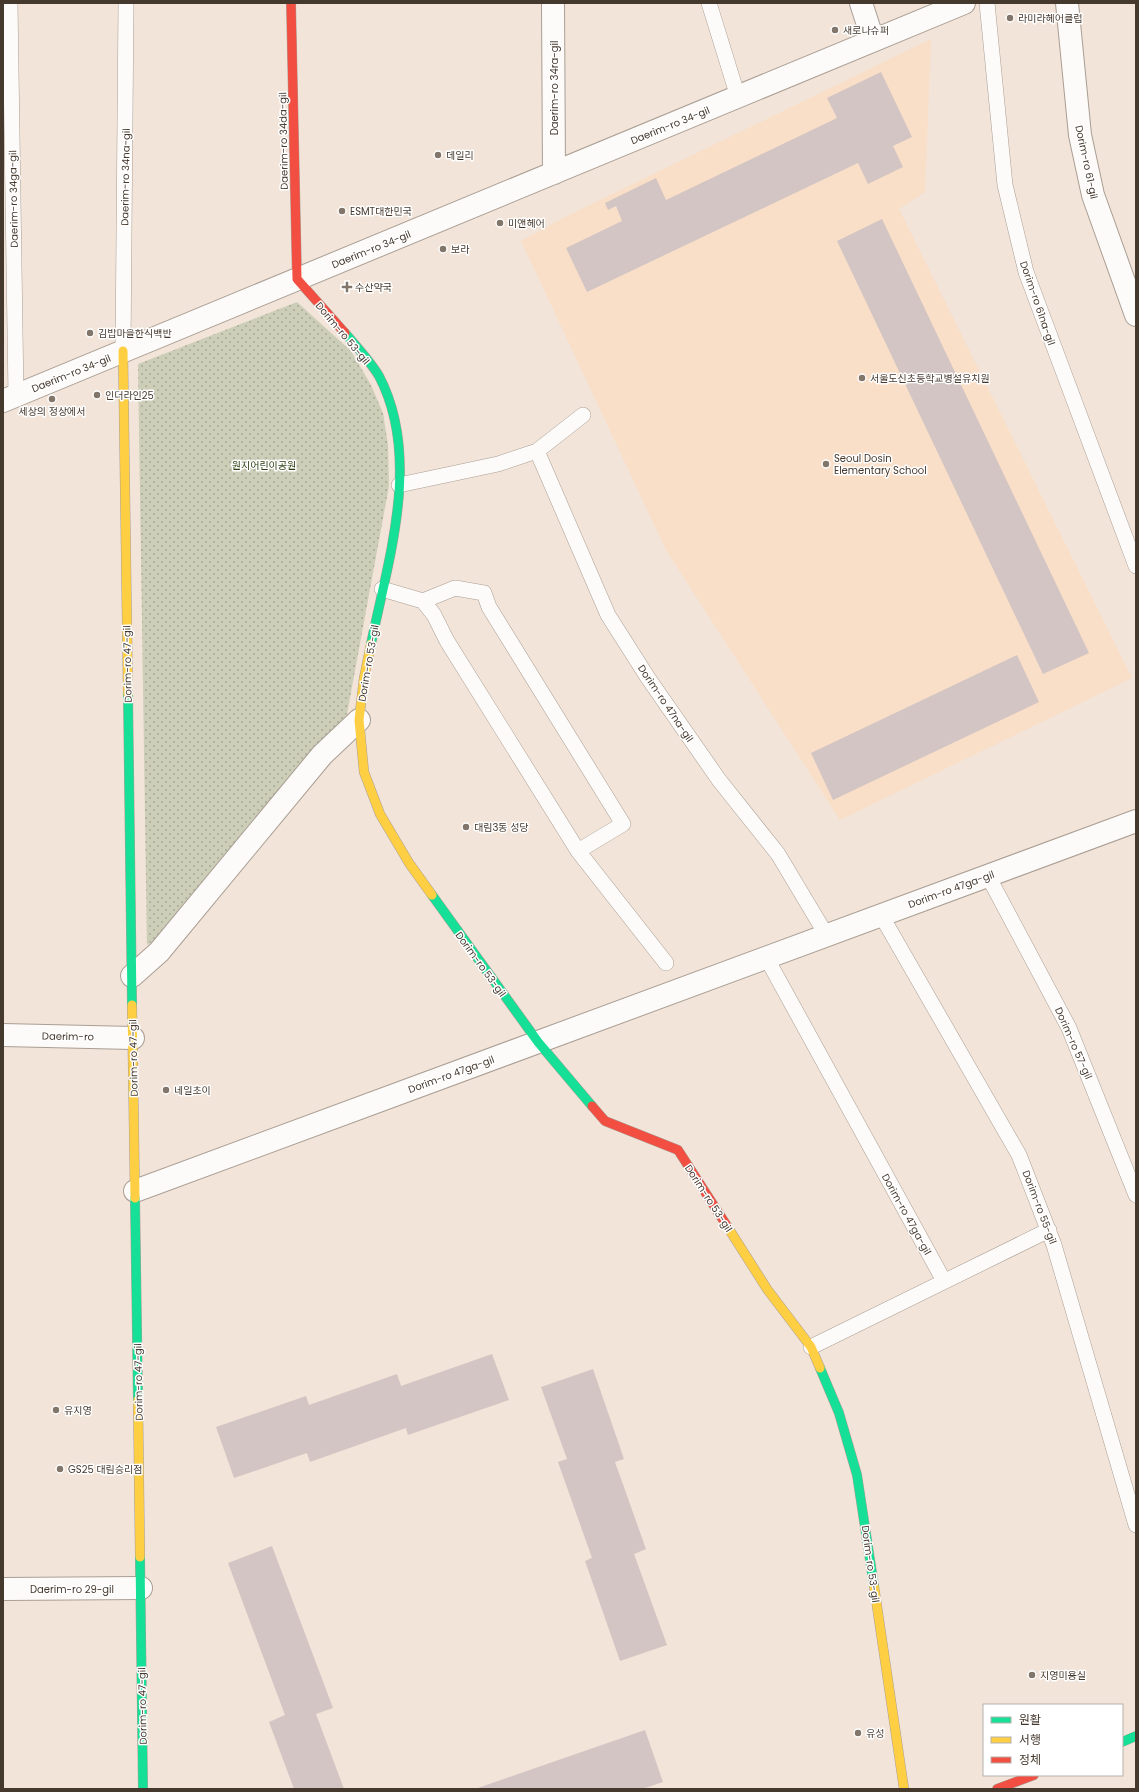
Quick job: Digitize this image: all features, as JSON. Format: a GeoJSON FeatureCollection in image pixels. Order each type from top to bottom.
{"type":"FeatureCollection","features":[{"type":"Feature","properties":{"kind":"street","name":"Daerim-ro 34da-gil"},"geometry":{"type":"LineString","coordinates":[[291,3],[297,279]]}},
{"type":"Feature","properties":{"kind":"street","name":"Daerim-ro 34ra-gil"},"geometry":{"type":"LineString","coordinates":[[553,3],[554,173]]}},
{"type":"Feature","properties":{"kind":"street"},"geometry":{"type":"LineString","coordinates":[[861,3],[873,40]]}},
{"type":"Feature","properties":{"kind":"street","name":"Daerim-ro 34-gil"},"geometry":{"type":"LineString","coordinates":[[9,398],[964,3]]}},
{"type":"Feature","properties":{"kind":"street","name":"Dorim-ro 61-gil"},"geometry":{"type":"LineString","coordinates":[[1067,3],[1080,134],[1093,195],[1136,316]]}},
{"type":"Feature","properties":{"kind":"street","name":"Dorim-ro 53-gil"},"geometry":{"type":"LineString","coordinates":[[297,279],[358,348],[378,375],[388,397],[395,426],[399,452],[399,484],[394,532],[364,678],[359,720],[364,772],[380,814],[409,864],[538,1042],[605,1121],[678,1150],[767,1289],[811,1347],[839,1413],[857,1475],[904,1789]]}},
{"type":"Feature","properties":{"kind":"street","name":"Dorim-ro 47-gil"},"geometry":{"type":"LineString","coordinates":[[123,351],[143,1789]]}},
{"type":"Feature","properties":{"kind":"street"},"geometry":{"type":"LineString","coordinates":[[132,976],[159,952],[322,755],[359,720]]}},
{"type":"Feature","properties":{"kind":"street","name":"Dorim-ro 47ga-gil"},"geometry":{"type":"LineString","coordinates":[[135,1191],[1136,821]]}},
{"type":"Feature","properties":{"kind":"street","name":"Daerim-ro"},"geometry":{"type":"LineString","coordinates":[[3,1034],[132,1038]]}},
{"type":"Feature","properties":{"kind":"street","name":"Daerim-ro 29-gil"},"geometry":{"type":"LineString","coordinates":[[3,1589],[140,1588]]}},
{"type":"Feature","properties":{"kind":"street"},"geometry":{"type":"LineString","coordinates":[[1123,1742],[1136,1736]]}},
{"type":"Feature","properties":{"kind":"street"},"geometry":{"type":"LineString","coordinates":[[998,1789],[1031,1776]]}},
{"type":"Feature","properties":{"kind":"lane","name":"Daerim-ro 34ga-gil"},"geometry":{"type":"LineString","coordinates":[[9,398],[10,3]]}},
{"type":"Feature","properties":{"kind":"lane","name":"Daerim-ro 34na-gil"},"geometry":{"type":"LineString","coordinates":[[123,351],[126,3]]}},
{"type":"Feature","properties":{"kind":"lane"},"geometry":{"type":"LineString","coordinates":[[709,3],[738,97]]}},
{"type":"Feature","properties":{"kind":"lane","name":"Dorim-ro 61na-gil"},"geometry":{"type":"LineString","coordinates":[[988,3],[1005,185],[1026,272],[1136,566]]}},
{"type":"Feature","properties":{"kind":"lane"},"geometry":{"type":"LineString","coordinates":[[399,484],[498,464],[537,451],[583,415]]}},
{"type":"Feature","properties":{"kind":"lane","name":"Dorim-ro 47na-gil"},"geometry":{"type":"LineString","coordinates":[[537,451],[608,615],[648,678],[719,780],[778,854],[827,936]]}},
{"type":"Feature","properties":{"kind":"lane"},"geometry":{"type":"LineString","coordinates":[[423,601],[455,588],[484,593],[489,607],[622,824],[578,851]]}},
{"type":"Feature","properties":{"kind":"lane"},"geometry":{"type":"LineString","coordinates":[[382,589],[423,601],[434,615],[447,641],[578,851],[666,963]]}},
{"type":"Feature","properties":{"kind":"lane","name":"Dorim-ro 57-gil"},"geometry":{"type":"LineString","coordinates":[[988,876],[1069,1028],[1136,1195]]}},
{"type":"Feature","properties":{"kind":"lane","name":"Dorim-ro 55-gil"},"geometry":{"type":"LineString","coordinates":[[881,915],[1019,1155],[1054,1245],[1136,1525]]}},
{"type":"Feature","properties":{"kind":"lane","name":"Dorim-ro 47ga-gil"},"geometry":{"type":"LineString","coordinates":[[766,958],[944,1281]]}},
{"type":"Feature","properties":{"kind":"lane"},"geometry":{"type":"LineString","coordinates":[[811,1347],[1048,1230]]}},
{"type":"Feature","properties":{"kind":"shaded area","name":"Seoul Dosin Elementary School"},"geometry":{"type":"Polygon","coordinates":[[[931,39],[925,192],[899,209],[1132,678],[840,820],[666,550],[521,241],[563,218],[931,39]]]}},
{"type":"Feature","properties":{"kind":"green space","name":"원지어린이공원"},"geometry":{"type":"Polygon","coordinates":[[[297,302],[351,351],[371,385],[383,413],[388,445],[389,486],[347,714],[158,938],[147,945],[138,364],[297,302]]]}},
{"type":"Feature","properties":{"kind":"building"},"geometry":{"type":"Polygon","coordinates":[[[881,72],[912,137],[893,146],[903,167],[868,184],[858,163],[587,292],[566,248],[622,221],[616,206],[608,210],[605,203],[656,178],[666,200],[837,118],[827,98],[881,72]]]}},
{"type":"Feature","properties":{"kind":"building"},"geometry":{"type":"Polygon","coordinates":[[[882,219],[1089,653],[1043,674],[837,241],[882,219]]]}},
{"type":"Feature","properties":{"kind":"building"},"geometry":{"type":"Polygon","coordinates":[[[1017,655],[1039,702],[833,800],[811,753],[1017,655]]]}},
{"type":"Feature","properties":{"kind":"building"},"geometry":{"type":"Polygon","coordinates":[[[492,1354],[509,1400],[408,1435],[406,1428],[310,1462],[307,1453],[234,1478],[216,1427],[306,1396],[309,1405],[397,1374],[401,1386],[492,1354]]]}},
{"type":"Feature","properties":{"kind":"building"},"geometry":{"type":"Polygon","coordinates":[[[593,1369],[624,1459],[615,1462],[646,1549],[634,1554],[667,1645],[620,1661],[585,1561],[592,1558],[558,1462],[567,1459],[541,1387],[593,1369]]]}},
{"type":"Feature","properties":{"kind":"building"},"geometry":{"type":"Polygon","coordinates":[[[272,1546],[333,1708],[316,1714],[344,1789],[294,1789],[269,1722],[285,1715],[228,1563],[272,1546]]]}},
{"type":"Feature","properties":{"kind":"building"},"geometry":{"type":"Polygon","coordinates":[[[645,1730],[663,1782],[642,1789],[475,1789],[645,1730]]]}},
{"type":"Feature","properties":{"kind":"traffic: fast"},"geometry":{"type":"LineString","coordinates":[[345,333],[379,376],[392,408],[398,441],[400,475],[398,509],[371,644]]}},
{"type":"Feature","properties":{"kind":"traffic: fast"},"geometry":{"type":"LineString","coordinates":[[128,694],[132,1005]]}},
{"type":"Feature","properties":{"kind":"traffic: fast"},"geometry":{"type":"LineString","coordinates":[[432,895],[538,1042],[592,1106]]}},
{"type":"Feature","properties":{"kind":"traffic: fast"},"geometry":{"type":"LineString","coordinates":[[135,1198],[138,1400]]}},
{"type":"Feature","properties":{"kind":"traffic: fast"},"geometry":{"type":"LineString","coordinates":[[820,1368],[839,1413],[857,1475],[874,1586]]}},
{"type":"Feature","properties":{"kind":"traffic: fast"},"geometry":{"type":"LineString","coordinates":[[140,1557],[143,1789]]}},
{"type":"Feature","properties":{"kind":"traffic: fast"},"geometry":{"type":"LineString","coordinates":[[1123,1742],[1136,1736]]}},
{"type":"Feature","properties":{"kind":"traffic: slow"},"geometry":{"type":"LineString","coordinates":[[123,351],[128,694]]}},
{"type":"Feature","properties":{"kind":"traffic: slow"},"geometry":{"type":"LineString","coordinates":[[371,644],[364,678],[359,720],[364,772],[380,814],[409,863],[432,895]]}},
{"type":"Feature","properties":{"kind":"traffic: slow"},"geometry":{"type":"LineString","coordinates":[[132,1005],[135,1198]]}},
{"type":"Feature","properties":{"kind":"traffic: slow"},"geometry":{"type":"LineString","coordinates":[[727,1226],[767,1289],[811,1347],[820,1368]]}},
{"type":"Feature","properties":{"kind":"traffic: slow"},"geometry":{"type":"LineString","coordinates":[[138,1400],[140,1557]]}},
{"type":"Feature","properties":{"kind":"traffic: slow"},"geometry":{"type":"LineString","coordinates":[[874,1586],[904,1789]]}},
{"type":"Feature","properties":{"kind":"traffic: jam"},"geometry":{"type":"LineString","coordinates":[[291,3],[297,279],[345,333]]}},
{"type":"Feature","properties":{"kind":"traffic: jam"},"geometry":{"type":"LineString","coordinates":[[592,1106],[605,1121],[678,1150],[727,1226]]}},
{"type":"Feature","properties":{"kind":"traffic: jam"},"geometry":{"type":"LineString","coordinates":[[997,1789],[1031,1776]]}},
{"type":"Feature","properties":{"kind":"place","name":"라미라헤어클럽"},"geometry":{"type":"Point","coordinates":[1010,18]}},
{"type":"Feature","properties":{"kind":"place","name":"새로나슈퍼"},"geometry":{"type":"Point","coordinates":[835,30]}},
{"type":"Feature","properties":{"kind":"place","name":"데일리"},"geometry":{"type":"Point","coordinates":[438,155]}},
{"type":"Feature","properties":{"kind":"place","name":"ESMT대한민국"},"geometry":{"type":"Point","coordinates":[342,211]}},
{"type":"Feature","properties":{"kind":"place","name":"미앤헤어"},"geometry":{"type":"Point","coordinates":[500,223]}},
{"type":"Feature","properties":{"kind":"place","name":"보라"},"geometry":{"type":"Point","coordinates":[443,249]}},
{"type":"Feature","properties":{"kind":"place","name":"수산약국"},"geometry":{"type":"Point","coordinates":[347,287]}},
{"type":"Feature","properties":{"kind":"place","name":"김밥마을한식백반"},"geometry":{"type":"Point","coordinates":[90,333]}},
{"type":"Feature","properties":{"kind":"place","name":"서울도신초등학교병설유치원"},"geometry":{"type":"Point","coordinates":[862,378]}},
{"type":"Feature","properties":{"kind":"place","name":"인더라인25"},"geometry":{"type":"Point","coordinates":[97,395]}},
{"type":"Feature","properties":{"kind":"place","name":"세상의 정상에서"},"geometry":{"type":"Point","coordinates":[52,399]}},
{"type":"Feature","properties":{"kind":"place","name":"Seoul Dosin Elementary School"},"geometry":{"type":"Point","coordinates":[826,464]}},
{"type":"Feature","properties":{"kind":"place","name":"대림3동 성당"},"geometry":{"type":"Point","coordinates":[466,827]}},
{"type":"Feature","properties":{"kind":"place","name":"네일초이"},"geometry":{"type":"Point","coordinates":[166,1090]}},
{"type":"Feature","properties":{"kind":"place","name":"유지영"},"geometry":{"type":"Point","coordinates":[56,1410]}},
{"type":"Feature","properties":{"kind":"place","name":"GS25 대림승리점"},"geometry":{"type":"Point","coordinates":[60,1469]}},
{"type":"Feature","properties":{"kind":"place","name":"지영미용실"},"geometry":{"type":"Point","coordinates":[1032,1675]}},
{"type":"Feature","properties":{"kind":"place","name":"유성"},"geometry":{"type":"Point","coordinates":[858,1733]}}]}
